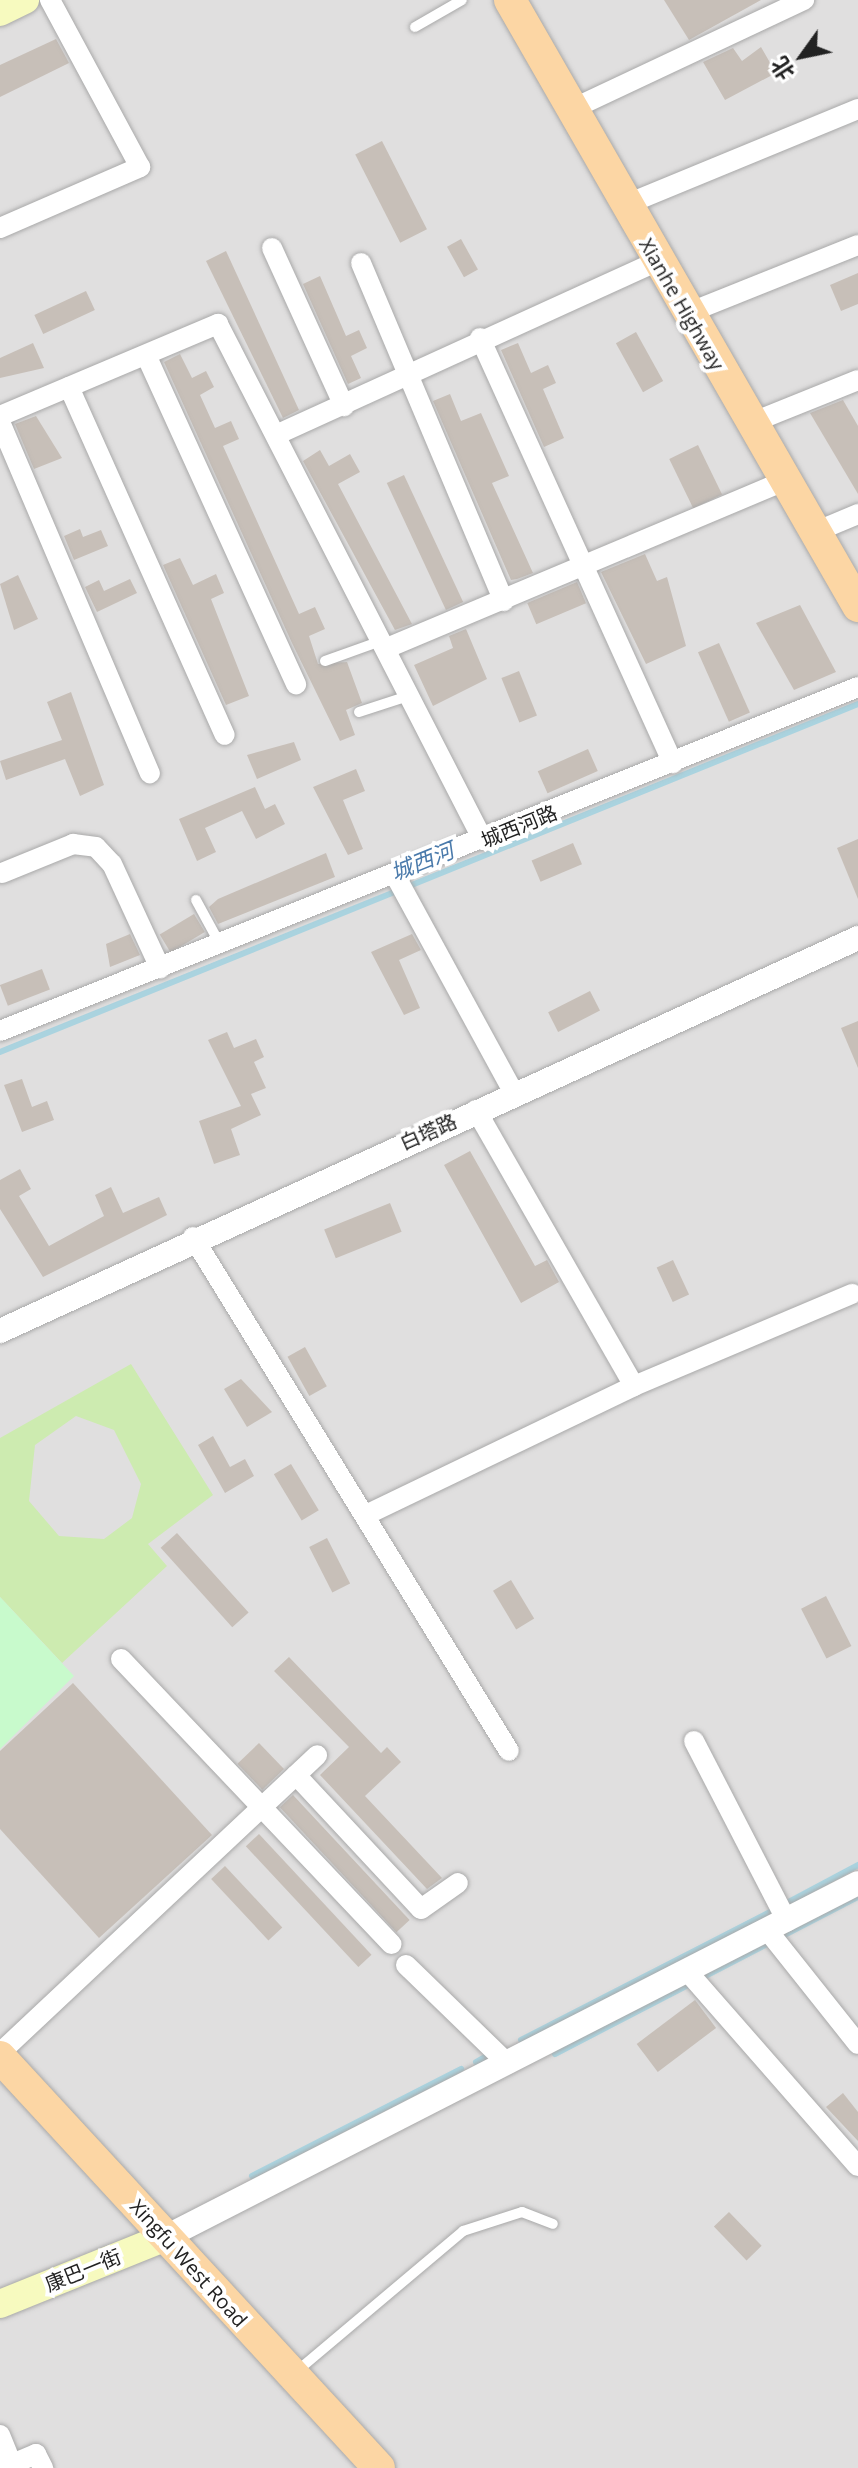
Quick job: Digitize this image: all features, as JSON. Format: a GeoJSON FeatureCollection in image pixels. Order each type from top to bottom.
{"type":"FeatureCollection","features":[{"type":"Feature","properties":{"kind":"main road"},"geometry":{"type":"LineString","coordinates":[[0,12],[25,0]]}},
{"type":"Feature","properties":{"kind":"main road","name":"Xianhe Highway"},"geometry":{"type":"LineString","coordinates":[[510,0],[570,110],[858,606]]}},
{"type":"Feature","properties":{"kind":"main road","name":"Xingfu West Road"},"geometry":{"type":"LineString","coordinates":[[0,2055],[379,2468]]}},
{"type":"Feature","properties":{"kind":"main road","name":"康巴一街"},"geometry":{"type":"LineString","coordinates":[[0,2304],[166,2237]]}},
{"type":"Feature","properties":{"kind":"street"},"geometry":{"type":"LineString","coordinates":[[0,228],[140,167],[50,0]]}},
{"type":"Feature","properties":{"kind":"street"},"geometry":{"type":"LineString","coordinates":[[570,110],[804,0]]}},
{"type":"Feature","properties":{"kind":"street"},"geometry":{"type":"LineString","coordinates":[[625,205],[858,109]]}},
{"type":"Feature","properties":{"kind":"street"},"geometry":{"type":"LineString","coordinates":[[688,313],[858,245]]}},
{"type":"Feature","properties":{"kind":"street"},"geometry":{"type":"LineString","coordinates":[[272,248],[344,406]]}},
{"type":"Feature","properties":{"kind":"street"},"geometry":{"type":"LineString","coordinates":[[276,435],[408,378],[480,338],[657,261]]}},
{"type":"Feature","properties":{"kind":"street"},"geometry":{"type":"LineString","coordinates":[[361,263],[504,601]]}},
{"type":"Feature","properties":{"kind":"street"},"geometry":{"type":"LineString","coordinates":[[150,773],[0,419],[218,324],[483,840]]}},
{"type":"Feature","properties":{"kind":"street"},"geometry":{"type":"LineString","coordinates":[[480,338],[673,763]]}},
{"type":"Feature","properties":{"kind":"street"},"geometry":{"type":"LineString","coordinates":[[146,355],[296,684]]}},
{"type":"Feature","properties":{"kind":"street"},"geometry":{"type":"LineString","coordinates":[[751,423],[858,380]]}},
{"type":"Feature","properties":{"kind":"street"},"geometry":{"type":"LineString","coordinates":[[69,387],[225,735]]}},
{"type":"Feature","properties":{"kind":"street"},"geometry":{"type":"LineString","coordinates":[[385,644],[585,568],[785,481]]}},
{"type":"Feature","properties":{"kind":"street"},"geometry":{"type":"LineString","coordinates":[[815,532],[858,514]]}},
{"type":"Feature","properties":{"kind":"street","name":"城西河路"},"geometry":{"type":"LineString","coordinates":[[0,1031],[220,944],[401,886],[483,840],[858,687]]}},
{"type":"Feature","properties":{"kind":"street"},"geometry":{"type":"LineString","coordinates":[[2,873],[73,844],[96,847],[112,864],[160,968]]}},
{"type":"Feature","properties":{"kind":"street"},"geometry":{"type":"LineString","coordinates":[[401,886],[514,1093]]}},
{"type":"Feature","properties":{"kind":"street","name":"白塔路"},"geometry":{"type":"LineString","coordinates":[[0,1331],[193,1237],[858,938]]}},
{"type":"Feature","properties":{"kind":"street"},"geometry":{"type":"LineString","coordinates":[[476,1110],[634,1386]]}},
{"type":"Feature","properties":{"kind":"street"},"geometry":{"type":"LineString","coordinates":[[193,1237],[509,1751]]}},
{"type":"Feature","properties":{"kind":"street"},"geometry":{"type":"LineString","coordinates":[[366,1515],[634,1386],[852,1294]]}},
{"type":"Feature","properties":{"kind":"street"},"geometry":{"type":"LineString","coordinates":[[121,1659],[391,1944]]}},
{"type":"Feature","properties":{"kind":"street"},"geometry":{"type":"LineString","coordinates":[[694,1741],[775,1934],[858,2044]]}},
{"type":"Feature","properties":{"kind":"street"},"geometry":{"type":"LineString","coordinates":[[0,2055],[317,1755]]}},
{"type":"Feature","properties":{"kind":"street"},"geometry":{"type":"LineString","coordinates":[[296,1775],[421,1909],[458,1883]]}},
{"type":"Feature","properties":{"kind":"street"},"geometry":{"type":"LineString","coordinates":[[166,2237],[508,2064],[694,1979],[858,1883]]}},
{"type":"Feature","properties":{"kind":"street"},"geometry":{"type":"LineString","coordinates":[[406,1965],[508,2064]]}},
{"type":"Feature","properties":{"kind":"street"},"geometry":{"type":"LineString","coordinates":[[694,1979],[858,2166]]}},
{"type":"Feature","properties":{"kind":"street"},"geometry":{"type":"LineString","coordinates":[[0,2435],[8,2466],[36,2454],[43,2468]]}},
{"type":"Feature","properties":{"kind":"lane"},"geometry":{"type":"LineString","coordinates":[[415,27],[462,0]]}},
{"type":"Feature","properties":{"kind":"lane"},"geometry":{"type":"LineString","coordinates":[[325,661],[385,644]]}},
{"type":"Feature","properties":{"kind":"lane"},"geometry":{"type":"LineString","coordinates":[[359,712],[411,695]]}},
{"type":"Feature","properties":{"kind":"lane"},"geometry":{"type":"LineString","coordinates":[[196,900],[220,944]]}},
{"type":"Feature","properties":{"kind":"lane"},"geometry":{"type":"LineString","coordinates":[[292,2376],[463,2231],[522,2212],[553,2224]]}},
{"type":"Feature","properties":{"kind":"shaded area"},"geometry":{"type":"Polygon","coordinates":[[[0,0],[858,0],[858,2468],[0,2468],[0,0]]]}},
{"type":"Feature","properties":{"kind":"green space"},"geometry":{"type":"Polygon","coordinates":[[[131,1364],[213,1495],[148,1544],[167,1566],[62,1663],[0,1597],[0,1438],[131,1364]],[[76,1416],[35,1445],[29,1501],[59,1536],[104,1539],[132,1518],[141,1484],[114,1430],[76,1416]]]}},
{"type":"Feature","properties":{"kind":"green space"},"geometry":{"type":"Polygon","coordinates":[[[0,1597],[74,1676],[0,1749],[0,1597]]]}},
{"type":"Feature","properties":{"kind":"building"},"geometry":{"type":"Polygon","coordinates":[[[664,0],[761,0],[689,40],[664,0]]]}},
{"type":"Feature","properties":{"kind":"building"},"geometry":{"type":"Polygon","coordinates":[[[56,39],[69,63],[0,97],[0,65],[56,39]]]}},
{"type":"Feature","properties":{"kind":"building"},"geometry":{"type":"Polygon","coordinates":[[[761,47],[776,73],[725,100],[703,62],[733,48],[742,61],[761,47]]]}},
{"type":"Feature","properties":{"kind":"building"},"geometry":{"type":"Polygon","coordinates":[[[382,141],[427,229],[400,243],[355,155],[382,141]]]}},
{"type":"Feature","properties":{"kind":"building"},"geometry":{"type":"Polygon","coordinates":[[[461,239],[478,270],[464,277],[447,247],[461,239]]]}},
{"type":"Feature","properties":{"kind":"building"},"geometry":{"type":"Polygon","coordinates":[[[226,251],[299,410],[283,418],[206,261],[226,251]]]}},
{"type":"Feature","properties":{"kind":"building"},"geometry":{"type":"Polygon","coordinates":[[[858,273],[858,304],[841,311],[830,285],[858,273]]]}},
{"type":"Feature","properties":{"kind":"building"},"geometry":{"type":"Polygon","coordinates":[[[320,276],[346,336],[359,330],[367,348],[351,356],[361,378],[348,384],[303,284],[320,276]]]}},
{"type":"Feature","properties":{"kind":"building"},"geometry":{"type":"Polygon","coordinates":[[[86,291],[95,310],[43,334],[34,315],[86,291]]]}},
{"type":"Feature","properties":{"kind":"building"},"geometry":{"type":"Polygon","coordinates":[[[636,332],[663,381],[643,392],[616,343],[636,332]]]}},
{"type":"Feature","properties":{"kind":"building"},"geometry":{"type":"Polygon","coordinates":[[[33,343],[44,368],[0,378],[0,358],[33,343]]]}},
{"type":"Feature","properties":{"kind":"building"},"geometry":{"type":"Polygon","coordinates":[[[518,343],[531,373],[548,365],[556,383],[543,389],[564,438],[544,447],[501,350],[518,343]]]}},
{"type":"Feature","properties":{"kind":"building"},"geometry":{"type":"Polygon","coordinates":[[[180,354],[192,378],[206,371],[214,387],[200,395],[215,428],[231,421],[239,439],[223,446],[299,614],[315,607],[325,629],[309,636],[318,664],[347,662],[362,703],[346,710],[355,735],[340,741],[292,643],[164,362],[180,354]]]}},
{"type":"Feature","properties":{"kind":"building"},"geometry":{"type":"Polygon","coordinates":[[[450,394],[461,421],[481,413],[509,476],[492,483],[533,573],[511,580],[433,401],[450,394]]]}},
{"type":"Feature","properties":{"kind":"building"},"geometry":{"type":"Polygon","coordinates":[[[843,400],[858,426],[858,494],[810,413],[843,400]]]}},
{"type":"Feature","properties":{"kind":"building"},"geometry":{"type":"Polygon","coordinates":[[[36,416],[62,458],[34,469],[15,424],[36,416]]]}},
{"type":"Feature","properties":{"kind":"building"},"geometry":{"type":"Polygon","coordinates":[[[698,445],[722,494],[693,508],[669,459],[698,445]]]}},
{"type":"Feature","properties":{"kind":"building"},"geometry":{"type":"Polygon","coordinates":[[[320,450],[329,466],[350,454],[360,472],[338,484],[412,624],[395,630],[303,461],[320,450]]]}},
{"type":"Feature","properties":{"kind":"building"},"geometry":{"type":"Polygon","coordinates":[[[404,475],[463,602],[446,610],[387,483],[404,475]]]}},
{"type":"Feature","properties":{"kind":"building"},"geometry":{"type":"Polygon","coordinates":[[[80,529],[83,537],[101,530],[108,546],[74,560],[64,536],[80,529]]]}},
{"type":"Feature","properties":{"kind":"building"},"geometry":{"type":"Polygon","coordinates":[[[645,554],[657,581],[667,577],[686,646],[646,664],[601,572],[645,554]]]}},
{"type":"Feature","properties":{"kind":"building"},"geometry":{"type":"Polygon","coordinates":[[[180,558],[193,585],[216,574],[224,593],[211,599],[249,696],[226,705],[163,565],[180,558]]]}},
{"type":"Feature","properties":{"kind":"building"},"geometry":{"type":"Polygon","coordinates":[[[18,575],[38,619],[14,630],[0,584],[18,575]]]}},
{"type":"Feature","properties":{"kind":"building"},"geometry":{"type":"Polygon","coordinates":[[[130,579],[137,593],[97,612],[85,587],[99,580],[104,591],[130,579]]]}},
{"type":"Feature","properties":{"kind":"building"},"geometry":{"type":"Polygon","coordinates":[[[577,582],[586,603],[536,624],[527,603],[577,582]]]}},
{"type":"Feature","properties":{"kind":"building"},"geometry":{"type":"Polygon","coordinates":[[[800,605],[836,672],[794,690],[756,623],[800,605]]]}},
{"type":"Feature","properties":{"kind":"building"},"geometry":{"type":"Polygon","coordinates":[[[466,629],[487,679],[433,706],[414,665],[453,648],[449,636],[466,629]]]}},
{"type":"Feature","properties":{"kind":"building"},"geometry":{"type":"Polygon","coordinates":[[[719,643],[750,712],[729,722],[698,652],[719,643]]]}},
{"type":"Feature","properties":{"kind":"building"},"geometry":{"type":"Polygon","coordinates":[[[519,671],[537,716],[519,723],[501,678],[519,671]]]}},
{"type":"Feature","properties":{"kind":"building"},"geometry":{"type":"Polygon","coordinates":[[[71,692],[104,785],[80,796],[65,759],[6,780],[0,761],[62,740],[47,702],[71,692]]]}},
{"type":"Feature","properties":{"kind":"building"},"geometry":{"type":"Polygon","coordinates":[[[294,742],[301,760],[257,779],[247,755],[294,742]]]}},
{"type":"Feature","properties":{"kind":"building"},"geometry":{"type":"Polygon","coordinates":[[[588,749],[598,771],[548,793],[538,771],[588,749]]]}},
{"type":"Feature","properties":{"kind":"building"},"geometry":{"type":"Polygon","coordinates":[[[356,769],[365,791],[343,800],[363,849],[348,855],[313,787],[356,769]]]}},
{"type":"Feature","properties":{"kind":"building"},"geometry":{"type":"Polygon","coordinates":[[[255,787],[265,809],[275,804],[285,824],[256,839],[242,811],[205,828],[216,852],[197,861],[179,819],[255,787]]]}},
{"type":"Feature","properties":{"kind":"building"},"geometry":{"type":"Polygon","coordinates":[[[858,839],[858,899],[837,848],[858,839]]]}},
{"type":"Feature","properties":{"kind":"building"},"geometry":{"type":"Polygon","coordinates":[[[573,843],[582,864],[541,882],[532,861],[573,843]]]}},
{"type":"Feature","properties":{"kind":"building"},"geometry":{"type":"Polygon","coordinates":[[[326,853],[335,877],[218,924],[209,907],[218,899],[326,853]]]}},
{"type":"Feature","properties":{"kind":"building"},"geometry":{"type":"Polygon","coordinates":[[[194,914],[205,932],[171,953],[160,935],[194,914]]]}},
{"type":"Feature","properties":{"kind":"building"},"geometry":{"type":"Polygon","coordinates":[[[130,934],[140,955],[110,967],[106,944],[130,934]]]}},
{"type":"Feature","properties":{"kind":"building"},"geometry":{"type":"Polygon","coordinates":[[[412,934],[421,950],[399,960],[420,1008],[404,1015],[371,952],[412,934]]]}},
{"type":"Feature","properties":{"kind":"building"},"geometry":{"type":"Polygon","coordinates":[[[42,969],[50,990],[8,1006],[0,985],[42,969]]]}},
{"type":"Feature","properties":{"kind":"building"},"geometry":{"type":"Polygon","coordinates":[[[590,991],[600,1011],[558,1032],[548,1012],[590,991]]]}},
{"type":"Feature","properties":{"kind":"building"},"geometry":{"type":"Polygon","coordinates":[[[858,1021],[858,1068],[841,1028],[858,1021]]]}},
{"type":"Feature","properties":{"kind":"building"},"geometry":{"type":"Polygon","coordinates":[[[227,1032],[234,1048],[256,1039],[264,1057],[254,1062],[266,1088],[251,1094],[261,1115],[231,1129],[240,1155],[214,1164],[199,1121],[241,1106],[208,1040],[227,1032]]]}},
{"type":"Feature","properties":{"kind":"building"},"geometry":{"type":"Polygon","coordinates":[[[22,1079],[32,1107],[47,1101],[54,1120],[22,1132],[4,1085],[22,1079]]]}},
{"type":"Feature","properties":{"kind":"building"},"geometry":{"type":"Polygon","coordinates":[[[470,1151],[535,1266],[547,1260],[559,1282],[521,1303],[444,1165],[470,1151]]]}},
{"type":"Feature","properties":{"kind":"building"},"geometry":{"type":"Polygon","coordinates":[[[20,1169],[31,1189],[19,1196],[49,1246],[104,1216],[95,1195],[111,1187],[123,1213],[159,1197],[167,1215],[43,1277],[0,1209],[0,1180],[20,1169]]]}},
{"type":"Feature","properties":{"kind":"building"},"geometry":{"type":"Polygon","coordinates":[[[390,1203],[402,1232],[336,1258],[324,1230],[390,1203]]]}},
{"type":"Feature","properties":{"kind":"building"},"geometry":{"type":"Polygon","coordinates":[[[673,1260],[689,1294],[673,1302],[657,1268],[673,1260]]]}},
{"type":"Feature","properties":{"kind":"building"},"geometry":{"type":"Polygon","coordinates":[[[305,1347],[327,1386],[309,1396],[288,1357],[305,1347]]]}},
{"type":"Feature","properties":{"kind":"building"},"geometry":{"type":"Polygon","coordinates":[[[241,1379],[272,1412],[247,1427],[224,1389],[241,1379]]]}},
{"type":"Feature","properties":{"kind":"building"},"geometry":{"type":"Polygon","coordinates":[[[213,1436],[230,1467],[245,1459],[254,1476],[225,1493],[198,1445],[213,1436]]]}},
{"type":"Feature","properties":{"kind":"building"},"geometry":{"type":"Polygon","coordinates":[[[291,1464],[319,1510],[302,1521],[274,1474],[291,1464]]]}},
{"type":"Feature","properties":{"kind":"building"},"geometry":{"type":"Polygon","coordinates":[[[177,1533],[249,1613],[232,1627],[161,1548],[177,1533]]]}},
{"type":"Feature","properties":{"kind":"building"},"geometry":{"type":"Polygon","coordinates":[[[327,1538],[350,1583],[332,1593],[309,1547],[327,1538]]]}},
{"type":"Feature","properties":{"kind":"building"},"geometry":{"type":"Polygon","coordinates":[[[511,1580],[534,1619],[516,1629],[493,1591],[511,1580]]]}},
{"type":"Feature","properties":{"kind":"building"},"geometry":{"type":"Polygon","coordinates":[[[826,1596],[851,1646],[826,1659],[801,1609],[826,1596]]]}},
{"type":"Feature","properties":{"kind":"building"},"geometry":{"type":"Polygon","coordinates":[[[289,1657],[381,1753],[387,1747],[401,1762],[365,1796],[442,1878],[427,1889],[320,1775],[349,1747],[274,1671],[289,1657]]]}},
{"type":"Feature","properties":{"kind":"building"},"geometry":{"type":"Polygon","coordinates":[[[73,1683],[212,1835],[99,1938],[0,1829],[0,1751],[73,1683]]]}},
{"type":"Feature","properties":{"kind":"building"},"geometry":{"type":"Polygon","coordinates":[[[259,1743],[284,1769],[262,1790],[237,1764],[259,1743]]]}},
{"type":"Feature","properties":{"kind":"building"},"geometry":{"type":"Polygon","coordinates":[[[293,1795],[410,1920],[396,1932],[280,1807],[293,1795]]]}},
{"type":"Feature","properties":{"kind":"building"},"geometry":{"type":"Polygon","coordinates":[[[259,1834],[372,1955],[358,1967],[246,1846],[259,1834]]]}},
{"type":"Feature","properties":{"kind":"building"},"geometry":{"type":"Polygon","coordinates":[[[225,1866],[282,1927],[268,1940],[211,1879],[225,1866]]]}},
{"type":"Feature","properties":{"kind":"building"},"geometry":{"type":"Polygon","coordinates":[[[695,2000],[716,2028],[658,2072],[637,2044],[695,2000]]]}},
{"type":"Feature","properties":{"kind":"building"},"geometry":{"type":"Polygon","coordinates":[[[843,2093],[858,2112],[858,2141],[826,2107],[843,2093]]]}},
{"type":"Feature","properties":{"kind":"building"},"geometry":{"type":"Polygon","coordinates":[[[729,2212],[762,2246],[747,2260],[714,2227],[729,2212]]]}},
{"type":"Feature","properties":{"kind":"waterway","name":"城西河"},"geometry":{"type":"LineString","coordinates":[[0,1052],[858,704]]}},
{"type":"Feature","properties":{"kind":"waterway"},"geometry":{"type":"LineString","coordinates":[[785,1904],[858,1865]]}},
{"type":"Feature","properties":{"kind":"waterway"},"geometry":{"type":"LineString","coordinates":[[555,2054],[858,1897]]}},
{"type":"Feature","properties":{"kind":"waterway"},"geometry":{"type":"LineString","coordinates":[[521,2040],[774,1910]]}},
{"type":"Feature","properties":{"kind":"waterway"},"geometry":{"type":"LineString","coordinates":[[476,2062],[485,2057]]}},
{"type":"Feature","properties":{"kind":"waterway"},"geometry":{"type":"LineString","coordinates":[[252,2176],[461,2069]]}}]}
